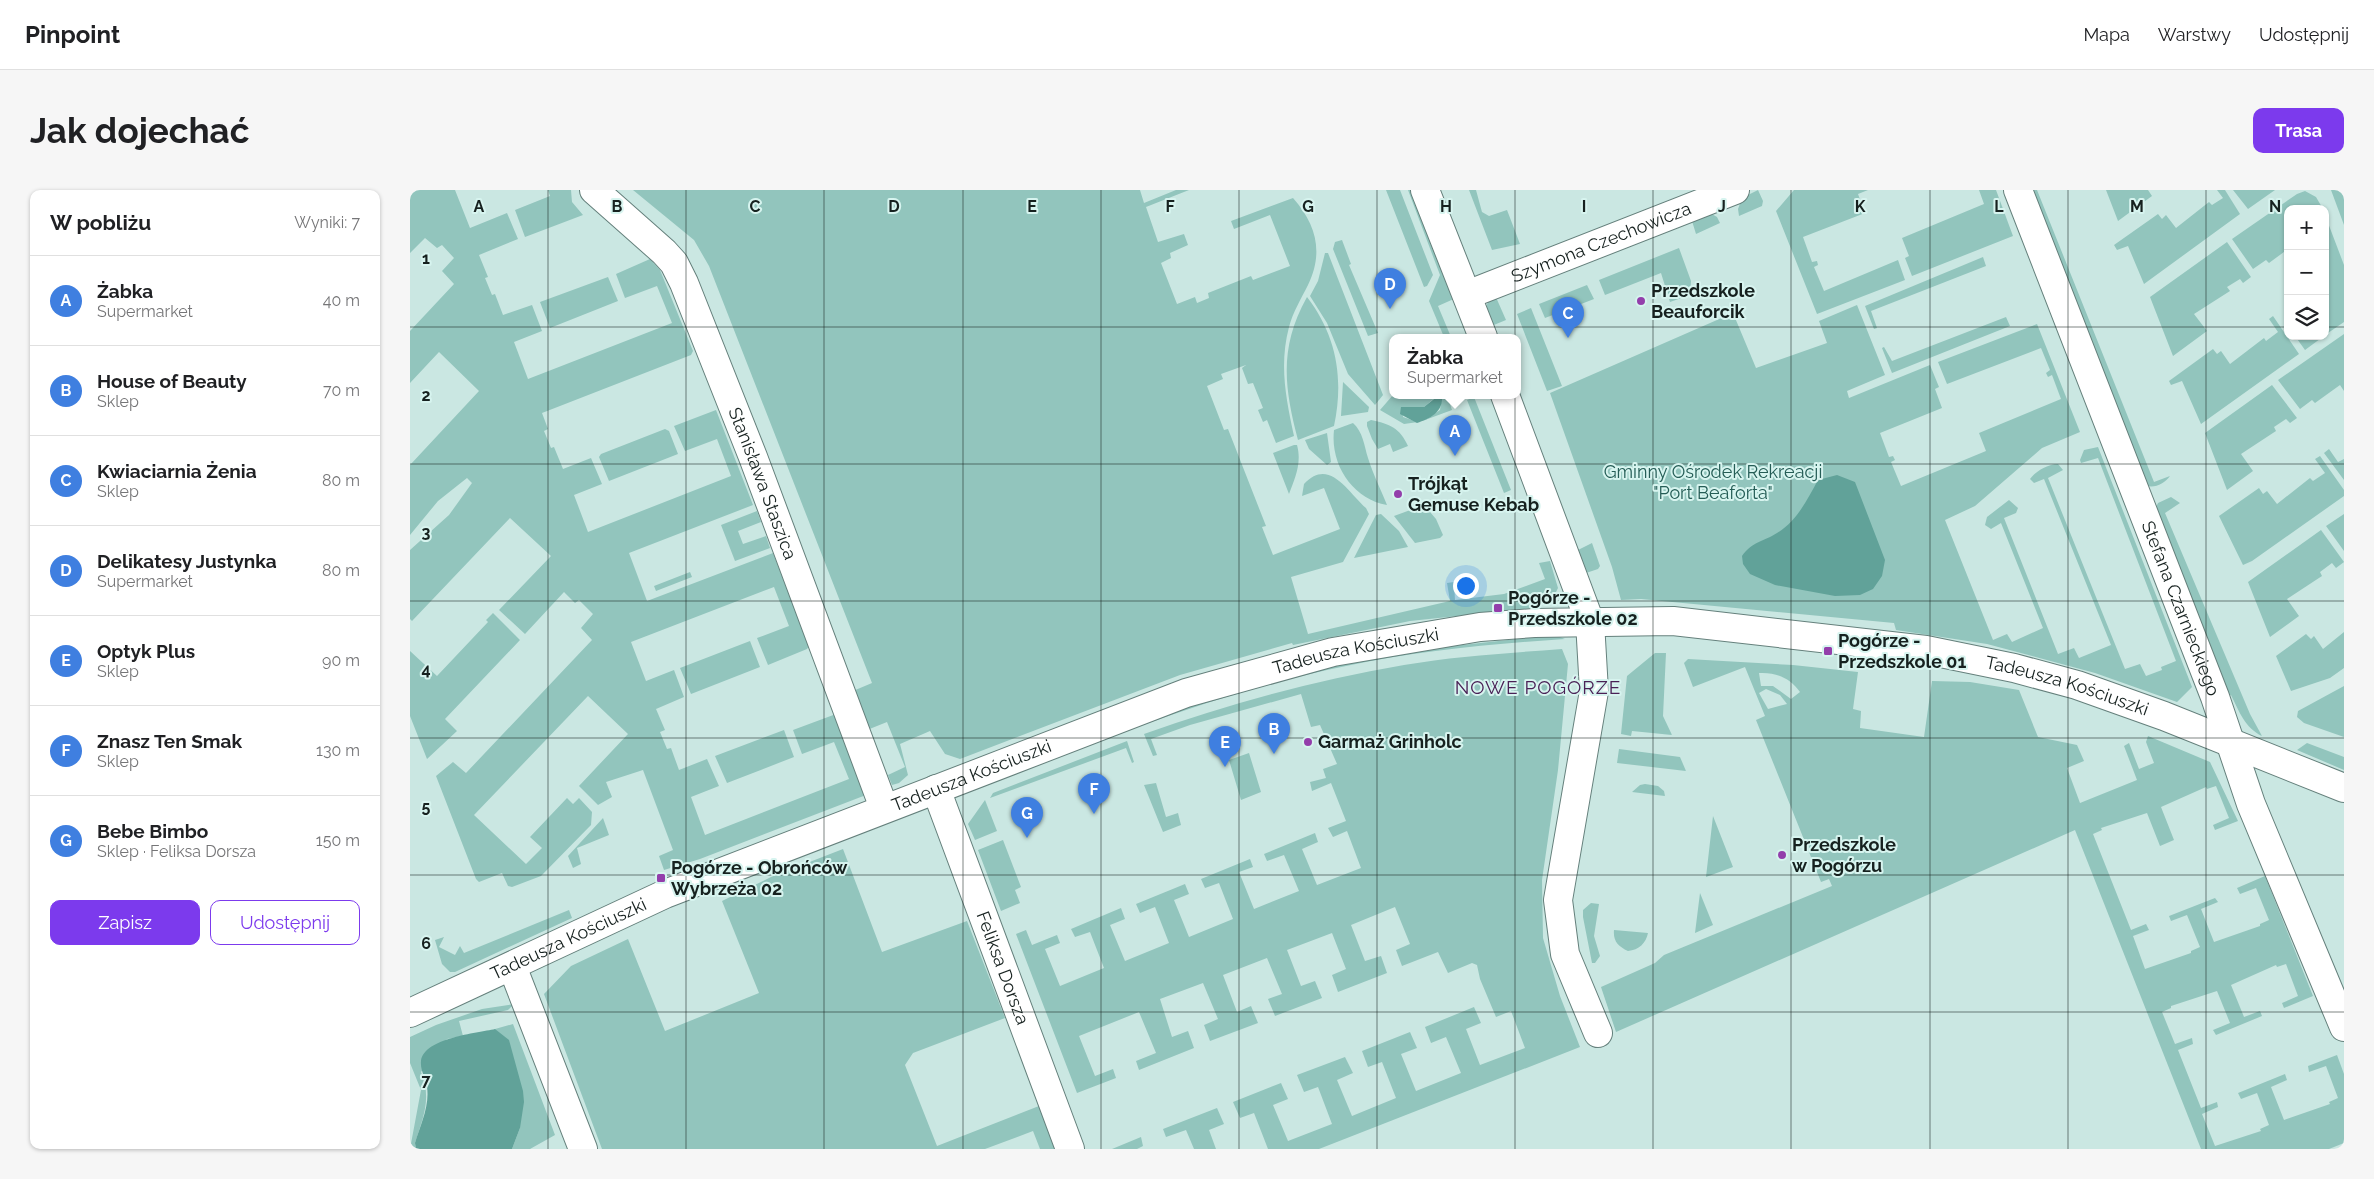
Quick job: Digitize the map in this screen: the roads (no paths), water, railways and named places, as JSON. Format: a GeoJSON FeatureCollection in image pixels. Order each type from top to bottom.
{"type":"FeatureCollection","features":[{"type":"Feature","properties":{"kind":"street","name":"Stanisława Staszica"},"geometry":{"type":"LineString","coordinates":[[594,190],[664,252],[674,264],[684,283],[753,457],[884,808]]}},
{"type":"Feature","properties":{"kind":"street"},"geometry":{"type":"LineString","coordinates":[[1425,190],[1482,334]]}},
{"type":"Feature","properties":{"kind":"street","name":"Szymona Czechowicza"},"geometry":{"type":"LineString","coordinates":[[1467,295],[1735,190]]}},
{"type":"Feature","properties":{"kind":"street","name":"Stefana Czarnieckiego"},"geometry":{"type":"LineString","coordinates":[[2018,190],[2208,678],[2251,804],[2344,1027]]}},
{"type":"Feature","properties":{"kind":"street"},"geometry":{"type":"LineString","coordinates":[[1506,399],[1590,622],[1594,691],[1558,900],[1565,954],[1598,1033]]}},
{"type":"Feature","properties":{"kind":"street","name":"Tadeusza Kościuszki"},"geometry":{"type":"LineString","coordinates":[[410,1014],[665,894],[1186,693],[1333,652],[1480,627],[1534,622],[1673,621],[1926,650],[2014,668],[2078,685],[2344,788]]}},
{"type":"Feature","properties":{"kind":"street","name":"Feliksa Dorsza"},"geometry":{"type":"LineString","coordinates":[[936,789],[1070,1149]]}},
{"type":"Feature","properties":{"kind":"street"},"geometry":{"type":"LineString","coordinates":[[512,966],[583,1149]]}},
{"type":"Feature","properties":{"kind":"place","name":"Przedszkole Beauforcik"},"geometry":{"type":"Point","coordinates":[1641,301]}},
{"type":"Feature","properties":{"kind":"place","name":"Delikatesy Justynka"},"geometry":{"type":"Point","coordinates":[1390,309]}},
{"type":"Feature","properties":{"kind":"place","name":"Kwiaciarnia Żenia"},"geometry":{"type":"Point","coordinates":[1568,338]}},
{"type":"Feature","properties":{"kind":"place","name":"Żabka"},"geometry":{"type":"Point","coordinates":[1455,456]}},
{"type":"Feature","properties":{"kind":"place","name":"Trójkąt Gemuse Kebab"},"geometry":{"type":"Point","coordinates":[1398,494]}},
{"type":"Feature","properties":{"kind":"place","name":"Pogórze - Przedszkole 02"},"geometry":{"type":"Point","coordinates":[1498,608]}},
{"type":"Feature","properties":{"kind":"place","name":"Pogórze - Przedszkole 01"},"geometry":{"type":"Point","coordinates":[1828,651]}},
{"type":"Feature","properties":{"kind":"place","name":"Garmaż Grinholc"},"geometry":{"type":"Point","coordinates":[1308,742]}},
{"type":"Feature","properties":{"kind":"place","name":"House of Beauty"},"geometry":{"type":"Point","coordinates":[1274,754]}},
{"type":"Feature","properties":{"kind":"place","name":"Optyk Plus"},"geometry":{"type":"Point","coordinates":[1225,767]}},
{"type":"Feature","properties":{"kind":"place","name":"Znasz Ten Smak"},"geometry":{"type":"Point","coordinates":[1094,814]}},
{"type":"Feature","properties":{"kind":"place","name":"Bebe Bimbo"},"geometry":{"type":"Point","coordinates":[1027,838]}},
{"type":"Feature","properties":{"kind":"place","name":"Przedszkole w Pogórzu"},"geometry":{"type":"Point","coordinates":[1782,855]}},
{"type":"Feature","properties":{"kind":"place","name":"Pogórze - Obrońców Wybrzeża 02"},"geometry":{"type":"Point","coordinates":[661,878]}},
{"type":"Feature","properties":{"kind":"district","name":"NOWE POGÓRZE"},"geometry":{"type":"Point","coordinates":[1538,687]}},
{"type":"Feature","properties":{"kind":"park label","name":"Gminny Ośrodek Rekreacji \"Port Beaforta\""},"geometry":{"type":"Point","coordinates":[1713,482]}}]}
